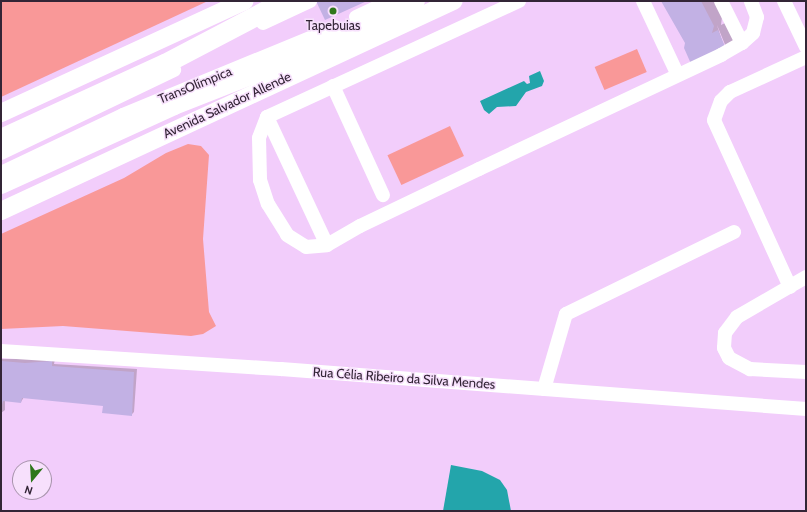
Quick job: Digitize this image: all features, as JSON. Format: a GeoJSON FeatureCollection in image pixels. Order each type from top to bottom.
{"type":"FeatureCollection","features":[{"type":"Feature","properties":{"kind":"highway"},"geometry":{"type":"LineString","coordinates":[[1,139],[165,64],[285,1]]}},
{"type":"Feature","properties":{"kind":"highway","name":"Avenida Salvador Allende"},"geometry":{"type":"LineString","coordinates":[[1,184],[206,91],[273,66],[415,1]]}},
{"type":"Feature","properties":{"kind":"highway"},"geometry":{"type":"LineString","coordinates":[[1,131],[43,119]]}},
{"type":"Feature","properties":{"kind":"highway"},"geometry":{"type":"LineString","coordinates":[[1,192],[109,142],[121,129]]}},
{"type":"Feature","properties":{"kind":"main road"},"geometry":{"type":"LineString","coordinates":[[1,113],[244,1]]}},
{"type":"Feature","properties":{"kind":"main road","name":"Avenida Salvador Allende"},"geometry":{"type":"LineString","coordinates":[[1,211],[454,1]]}},
{"type":"Feature","properties":{"kind":"street","name":"TransOlímpica"},"geometry":{"type":"LineString","coordinates":[[1,153],[153,81],[310,1]]}},
{"type":"Feature","properties":{"kind":"street","name":"TransOlímpica"},"geometry":{"type":"LineString","coordinates":[[1,174],[123,115],[280,51],[390,1]]}},
{"type":"Feature","properties":{"kind":"street"},"geometry":{"type":"LineString","coordinates":[[519,1],[267,117],[259,138],[258,156],[260,180],[268,204],[287,235],[306,247],[327,245],[360,226],[742,43],[756,27],[757,17],[751,1]]}},
{"type":"Feature","properties":{"kind":"street"},"geometry":{"type":"LineString","coordinates":[[642,1],[675,69]]}},
{"type":"Feature","properties":{"kind":"street"},"geometry":{"type":"LineString","coordinates":[[721,1],[742,43]]}},
{"type":"Feature","properties":{"kind":"street"},"geometry":{"type":"LineString","coordinates":[[784,1],[806,47]]}},
{"type":"Feature","properties":{"kind":"street"},"geometry":{"type":"LineString","coordinates":[[790,287],[714,120],[721,101],[730,92],[806,57]]}},
{"type":"Feature","properties":{"kind":"street"},"geometry":{"type":"LineString","coordinates":[[334,86],[383,195]]}},
{"type":"Feature","properties":{"kind":"street"},"geometry":{"type":"LineString","coordinates":[[267,117],[327,245]]}},
{"type":"Feature","properties":{"kind":"street"},"geometry":{"type":"LineString","coordinates":[[544,389],[566,314],[734,232]]}},
{"type":"Feature","properties":{"kind":"street"},"geometry":{"type":"LineString","coordinates":[[806,277],[737,317],[725,334],[724,348],[729,358],[750,368],[806,372]]}},
{"type":"Feature","properties":{"kind":"street","name":"Rua Célia Ribeiro da Silva Mendes"},"geometry":{"type":"LineString","coordinates":[[1,351],[806,409]]}},
{"type":"Feature","properties":{"kind":"shaded area"},"geometry":{"type":"Polygon","coordinates":[[[1,1],[208,1],[1,97],[1,1]]]}},
{"type":"Feature","properties":{"kind":"shaded area"},"geometry":{"type":"Polygon","coordinates":[[[637,49],[647,72],[604,90],[595,67],[637,49]]]}},
{"type":"Feature","properties":{"kind":"shaded area"},"geometry":{"type":"Polygon","coordinates":[[[540,71],[544,81],[542,86],[526,92],[516,106],[497,107],[489,114],[484,110],[480,101],[524,81],[527,84],[530,83],[529,76],[540,71]]]}},
{"type":"Feature","properties":{"kind":"shaded area"},"geometry":{"type":"Polygon","coordinates":[[[450,126],[464,156],[401,185],[387,155],[450,126]]]}},
{"type":"Feature","properties":{"kind":"shaded area"},"geometry":{"type":"Polygon","coordinates":[[[188,144],[201,146],[209,155],[203,239],[209,312],[216,326],[203,334],[191,336],[63,326],[1,329],[1,234],[124,178],[166,153],[188,144]]]}},
{"type":"Feature","properties":{"kind":"shaded area"},"geometry":{"type":"Polygon","coordinates":[[[451,465],[482,471],[500,480],[507,490],[511,511],[443,511],[451,465]]]}},
{"type":"Feature","properties":{"kind":"building","name":"Tapebuias"},"geometry":{"type":"Polygon","coordinates":[[[316,1],[367,1],[325,20],[316,1]]]}},
{"type":"Feature","properties":{"kind":"building"},"geometry":{"type":"Polygon","coordinates":[[[661,1],[701,1],[714,26],[712,33],[718,30],[727,51],[692,66],[684,48],[685,43],[661,1]]]}},
{"type":"Feature","properties":{"kind":"building"},"geometry":{"type":"Polygon","coordinates":[[[1,361],[25,363],[52,361],[52,366],[134,372],[132,416],[102,413],[103,406],[22,398],[21,403],[3,401],[1,408],[1,361]]]}},
{"type":"Feature","properties":{"kind":"place","name":"Tapebuias"},"geometry":{"type":"Point","coordinates":[333,11]}}]}
